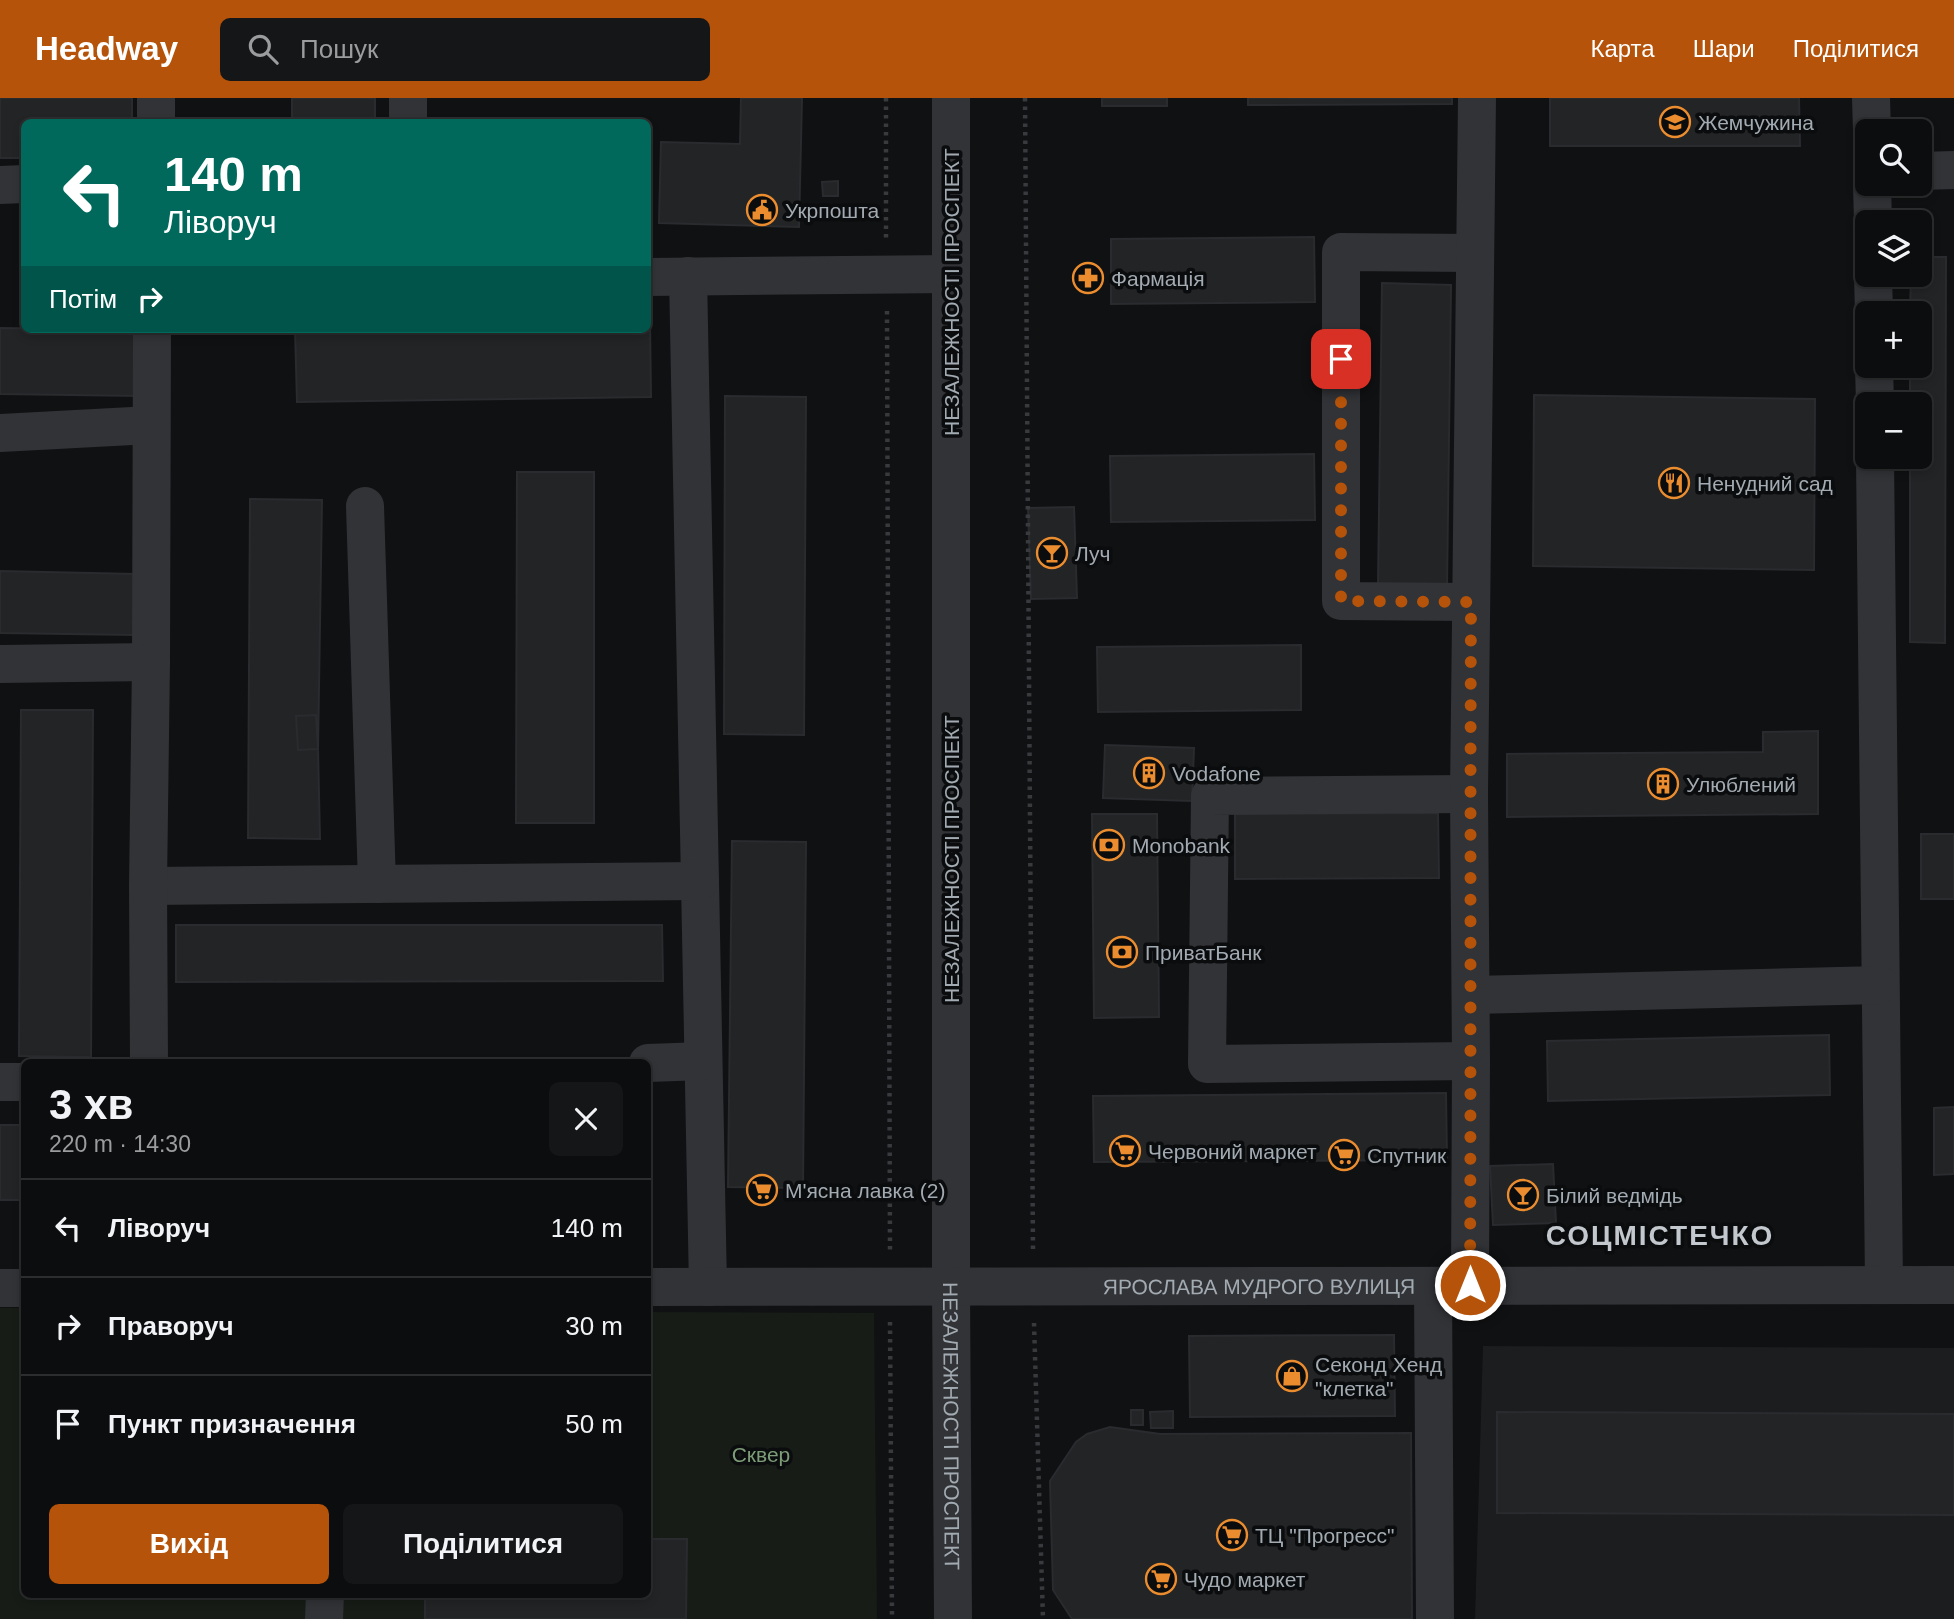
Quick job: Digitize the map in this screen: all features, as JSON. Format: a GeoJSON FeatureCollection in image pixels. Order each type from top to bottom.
{"type":"FeatureCollection","features":[{"type":"Feature","properties":{"kind":"street"},"geometry":{"type":"LineString","coordinates":[[156,98],[156,119]]}},
{"type":"Feature","properties":{"kind":"street"},"geometry":{"type":"LineString","coordinates":[[408,98],[408,119]]}},
{"type":"Feature","properties":{"kind":"street","name":"НЕЗАЛЕЖНОСТІ ПРОСПЕКТ"},"geometry":{"type":"LineString","coordinates":[[951,98],[953,1619]]}},
{"type":"Feature","properties":{"kind":"street"},"geometry":{"type":"LineString","coordinates":[[1435,1619],[1451,1285],[1471,1061],[1469,794],[1477,98]]}},
{"type":"Feature","properties":{"kind":"street"},"geometry":{"type":"LineString","coordinates":[[1871,98],[1872,119]]}},
{"type":"Feature","properties":{"kind":"street"},"geometry":{"type":"LineString","coordinates":[[1932,171],[1954,170]]}},
{"type":"Feature","properties":{"kind":"street"},"geometry":{"type":"LineString","coordinates":[[0,185],[21,184]]}},
{"type":"Feature","properties":{"kind":"street"},"geometry":{"type":"LineString","coordinates":[[1471,602],[1341,601],[1341,252],[1475,253]]}},
{"type":"Feature","properties":{"kind":"street"},"geometry":{"type":"LineString","coordinates":[[651,277],[951,274]]}},
{"type":"Feature","properties":{"kind":"street"},"geometry":{"type":"LineString","coordinates":[[688,276],[708,1287]]}},
{"type":"Feature","properties":{"kind":"street"},"geometry":{"type":"LineString","coordinates":[[149,1059],[152,333]]}},
{"type":"Feature","properties":{"kind":"street"},"geometry":{"type":"LineString","coordinates":[[0,433],[151,425]]}},
{"type":"Feature","properties":{"kind":"street"},"geometry":{"type":"LineString","coordinates":[[1875,469],[1884,1285]]}},
{"type":"Feature","properties":{"kind":"street"},"geometry":{"type":"LineString","coordinates":[[365,506],[377,884]]}},
{"type":"Feature","properties":{"kind":"street"},"geometry":{"type":"LineString","coordinates":[[0,664],[151,662]]}},
{"type":"Feature","properties":{"kind":"street"},"geometry":{"type":"LineString","coordinates":[[1469,794],[1210,796],[1207,1064],[1471,1061]]}},
{"type":"Feature","properties":{"kind":"street"},"geometry":{"type":"LineString","coordinates":[[148,886],[700,881]]}},
{"type":"Feature","properties":{"kind":"street"},"geometry":{"type":"LineString","coordinates":[[1471,995],[1880,985]]}},
{"type":"Feature","properties":{"kind":"street"},"geometry":{"type":"LineString","coordinates":[[651,1063],[703,1061]]}},
{"type":"Feature","properties":{"kind":"street"},"geometry":{"type":"LineString","coordinates":[[0,1082],[21,1082]]}},
{"type":"Feature","properties":{"kind":"street","name":"ЯРОСЛАВА МУДРОГО ВУЛИЦЯ"},"geometry":{"type":"LineString","coordinates":[[651,1287],[1954,1285]]}},
{"type":"Feature","properties":{"kind":"street"},"geometry":{"type":"LineString","coordinates":[[0,1288],[21,1288]]}},
{"type":"Feature","properties":{"kind":"street"},"geometry":{"type":"LineString","coordinates":[[324,1619],[325,1598]]}},
{"type":"Feature","properties":{"kind":"path"},"geometry":{"type":"LineString","coordinates":[[886,98],[892,1619]]}},
{"type":"Feature","properties":{"kind":"path"},"geometry":{"type":"LineString","coordinates":[[1026,98],[1033,1286],[1043,1619]]}},
{"type":"Feature","properties":{"kind":"shaded area"},"geometry":{"type":"Polygon","coordinates":[[[1483,1346],[1954,1348],[1954,1619],[1475,1619],[1483,1346]]]}},
{"type":"Feature","properties":{"kind":"green space","name":"Сквер"},"geometry":{"type":"Polygon","coordinates":[[[0,1308],[21,1308],[21,1598],[651,1598],[651,1312],[874,1313],[877,1619],[0,1619],[0,1308]]]}},
{"type":"Feature","properties":{"kind":"building"},"geometry":{"type":"Polygon","coordinates":[[[0,98],[132,98],[132,119],[21,119],[21,158],[0,158],[0,98]]]}},
{"type":"Feature","properties":{"kind":"building"},"geometry":{"type":"Polygon","coordinates":[[[292,98],[375,98],[375,119],[292,119],[292,98]]]}},
{"type":"Feature","properties":{"kind":"building"},"geometry":{"type":"Polygon","coordinates":[[[741,98],[802,98],[799,227],[659,223],[661,142],[740,144],[741,98]]]}},
{"type":"Feature","properties":{"kind":"building"},"geometry":{"type":"Polygon","coordinates":[[[1102,98],[1167,98],[1167,106],[1102,106],[1102,98]]]}},
{"type":"Feature","properties":{"kind":"building"},"geometry":{"type":"Polygon","coordinates":[[[1248,98],[1452,98],[1452,104],[1248,105],[1248,98]]]}},
{"type":"Feature","properties":{"kind":"building","name":"Жемчужина"},"geometry":{"type":"Polygon","coordinates":[[[1550,98],[1799,98],[1800,146],[1550,146],[1550,98]]]}},
{"type":"Feature","properties":{"kind":"building"},"geometry":{"type":"Polygon","coordinates":[[[838,181],[838,196],[823,196],[822,182],[838,181]]]}},
{"type":"Feature","properties":{"kind":"building"},"geometry":{"type":"Polygon","coordinates":[[[1314,237],[1315,302],[1111,304],[1111,239],[1314,237]]]}},
{"type":"Feature","properties":{"kind":"building"},"geometry":{"type":"Polygon","coordinates":[[[1932,257],[1946,257],[1945,643],[1910,642],[1910,469],[1932,469],[1932,392],[1910,392],[1910,378],[1932,378],[1932,301],[1910,301],[1911,287],[1932,287],[1932,257]]]}},
{"type":"Feature","properties":{"kind":"building"},"geometry":{"type":"Polygon","coordinates":[[[1382,283],[1451,285],[1447,587],[1378,587],[1382,283]]]}},
{"type":"Feature","properties":{"kind":"building"},"geometry":{"type":"Polygon","coordinates":[[[0,328],[21,328],[21,333],[142,333],[141,396],[0,394],[0,328]]]}},
{"type":"Feature","properties":{"kind":"building"},"geometry":{"type":"Polygon","coordinates":[[[295,333],[650,333],[651,397],[297,402],[295,333]]]}},
{"type":"Feature","properties":{"kind":"building","name":"Ненудний сад"},"geometry":{"type":"Polygon","coordinates":[[[1534,395],[1815,399],[1814,570],[1533,566],[1534,395]]]}},
{"type":"Feature","properties":{"kind":"building"},"geometry":{"type":"Polygon","coordinates":[[[725,396],[806,397],[804,735],[724,734],[725,396]]]}},
{"type":"Feature","properties":{"kind":"building"},"geometry":{"type":"Polygon","coordinates":[[[1314,454],[1315,520],[1111,522],[1110,456],[1314,454]]]}},
{"type":"Feature","properties":{"kind":"building"},"geometry":{"type":"Polygon","coordinates":[[[517,472],[594,472],[594,823],[516,823],[517,472]]]}},
{"type":"Feature","properties":{"kind":"building"},"geometry":{"type":"Polygon","coordinates":[[[250,499],[322,500],[318,749],[320,839],[248,838],[250,499]]]}},
{"type":"Feature","properties":{"kind":"building","name":"Луч"},"geometry":{"type":"Polygon","coordinates":[[[1074,507],[1077,598],[1031,599],[1028,508],[1074,507]]]}},
{"type":"Feature","properties":{"kind":"building"},"geometry":{"type":"Polygon","coordinates":[[[0,571],[135,574],[134,635],[0,633],[0,571]]]}},
{"type":"Feature","properties":{"kind":"building"},"geometry":{"type":"Polygon","coordinates":[[[1301,645],[1301,710],[1098,712],[1097,647],[1301,645]]]}},
{"type":"Feature","properties":{"kind":"building"},"geometry":{"type":"Polygon","coordinates":[[[21,710],[93,710],[91,1057],[19,1056],[21,710]]]}},
{"type":"Feature","properties":{"kind":"building"},"geometry":{"type":"Polygon","coordinates":[[[316,715],[318,749],[298,750],[296,716],[316,715]]]}},
{"type":"Feature","properties":{"kind":"building","name":"Улюблений"},"geometry":{"type":"Polygon","coordinates":[[[1818,731],[1818,814],[1507,817],[1507,754],[1763,752],[1763,732],[1818,731]]]}},
{"type":"Feature","properties":{"kind":"building","name":"Vodafone"},"geometry":{"type":"Polygon","coordinates":[[[1105,745],[1194,748],[1192,801],[1103,798],[1105,745]]]}},
{"type":"Feature","properties":{"kind":"building"},"geometry":{"type":"Polygon","coordinates":[[[1438,813],[1439,878],[1235,879],[1235,814],[1438,813]]]}},
{"type":"Feature","properties":{"kind":"building"},"geometry":{"type":"Polygon","coordinates":[[[1092,814],[1157,814],[1159,1017],[1094,1018],[1092,814]]]}},
{"type":"Feature","properties":{"kind":"building"},"geometry":{"type":"Polygon","coordinates":[[[1921,834],[1954,834],[1954,899],[1921,899],[1921,834]]]}},
{"type":"Feature","properties":{"kind":"building"},"geometry":{"type":"Polygon","coordinates":[[[732,841],[806,842],[803,1188],[728,1187],[732,841]]]}},
{"type":"Feature","properties":{"kind":"building"},"geometry":{"type":"Polygon","coordinates":[[[176,925],[662,925],[663,981],[176,982],[176,925]]]}},
{"type":"Feature","properties":{"kind":"building"},"geometry":{"type":"Polygon","coordinates":[[[1829,1035],[1830,1095],[1548,1101],[1547,1041],[1829,1035]]]}},
{"type":"Feature","properties":{"kind":"building"},"geometry":{"type":"Polygon","coordinates":[[[1446,1093],[1447,1160],[1094,1162],[1093,1096],[1446,1093]]]}},
{"type":"Feature","properties":{"kind":"building"},"geometry":{"type":"Polygon","coordinates":[[[1954,1107],[1954,1174],[1934,1175],[1934,1108],[1954,1107]]]}},
{"type":"Feature","properties":{"kind":"building"},"geometry":{"type":"Polygon","coordinates":[[[0,1125],[21,1125],[21,1200],[0,1200],[0,1125]]]}},
{"type":"Feature","properties":{"kind":"building","name":"Білий ведмідь"},"geometry":{"type":"Polygon","coordinates":[[[1553,1164],[1556,1223],[1493,1225],[1490,1166],[1553,1164]]]}},
{"type":"Feature","properties":{"kind":"building","name":"Секонд Хенд \"клетка\""},"geometry":{"type":"Polygon","coordinates":[[[1394,1335],[1395,1416],[1190,1417],[1189,1336],[1394,1335]]]}},
{"type":"Feature","properties":{"kind":"building"},"geometry":{"type":"Polygon","coordinates":[[[1131,1410],[1143,1410],[1143,1425],[1131,1425],[1131,1410]]]}},
{"type":"Feature","properties":{"kind":"building"},"geometry":{"type":"Polygon","coordinates":[[[1173,1411],[1173,1428],[1151,1428],[1150,1412],[1173,1411]]]}},
{"type":"Feature","properties":{"kind":"building"},"geometry":{"type":"Polygon","coordinates":[[[1497,1412],[1954,1414],[1954,1515],[1497,1513],[1497,1412]]]}},
{"type":"Feature","properties":{"kind":"building","name":"ТЦ \"Прогресс\""},"geometry":{"type":"Polygon","coordinates":[[[1110,1427],[1160,1434],[1411,1433],[1412,1619],[1072,1619],[1053,1590],[1050,1481],[1076,1442],[1087,1434],[1110,1427]]]}},
{"type":"Feature","properties":{"kind":"building"},"geometry":{"type":"Polygon","coordinates":[[[651,1539],[687,1539],[686,1619],[425,1619],[425,1598],[651,1598],[651,1539]]]}},
{"type":"Feature","properties":{"kind":"place","name":"Жемчужина"},"geometry":{"type":"Point","coordinates":[1675,122]}},
{"type":"Feature","properties":{"kind":"place","name":"Укрпошта"},"geometry":{"type":"Point","coordinates":[762,210]}},
{"type":"Feature","properties":{"kind":"place","name":"Фармація"},"geometry":{"type":"Point","coordinates":[1088,278]}},
{"type":"Feature","properties":{"kind":"place","name":"Ненудний сад"},"geometry":{"type":"Point","coordinates":[1674,483]}},
{"type":"Feature","properties":{"kind":"place","name":"Луч"},"geometry":{"type":"Point","coordinates":[1052,553]}},
{"type":"Feature","properties":{"kind":"place","name":"Vodafone"},"geometry":{"type":"Point","coordinates":[1149,773]}},
{"type":"Feature","properties":{"kind":"place","name":"Улюблений"},"geometry":{"type":"Point","coordinates":[1663,784]}},
{"type":"Feature","properties":{"kind":"place","name":"Monobank"},"geometry":{"type":"Point","coordinates":[1109,845]}},
{"type":"Feature","properties":{"kind":"place","name":"ПриватБанк"},"geometry":{"type":"Point","coordinates":[1122,952]}},
{"type":"Feature","properties":{"kind":"place","name":"Червоний маркет"},"geometry":{"type":"Point","coordinates":[1125,1151]}},
{"type":"Feature","properties":{"kind":"place","name":"Спутник"},"geometry":{"type":"Point","coordinates":[1344,1155]}},
{"type":"Feature","properties":{"kind":"place","name":"М'ясна лавка (2)"},"geometry":{"type":"Point","coordinates":[762,1190]}},
{"type":"Feature","properties":{"kind":"place","name":"Білий ведмідь"},"geometry":{"type":"Point","coordinates":[1523,1195]}},
{"type":"Feature","properties":{"kind":"place","name":"Секонд Хенд \"клетка\""},"geometry":{"type":"Point","coordinates":[1292,1376]}},
{"type":"Feature","properties":{"kind":"place","name":"ТЦ \"Прогресс\""},"geometry":{"type":"Point","coordinates":[1232,1535]}},
{"type":"Feature","properties":{"kind":"place","name":"Чудо маркет"},"geometry":{"type":"Point","coordinates":[1161,1579]}},
{"type":"Feature","properties":{"kind":"district","name":"СОЦМІСТЕЧКО"},"geometry":{"type":"Point","coordinates":[1660,1235]}},
{"type":"Feature","properties":{"kind":"route"},"geometry":{"type":"LineString","coordinates":[[1341,359],[1341,601],[1471,602],[1470,1285]]}}]}
